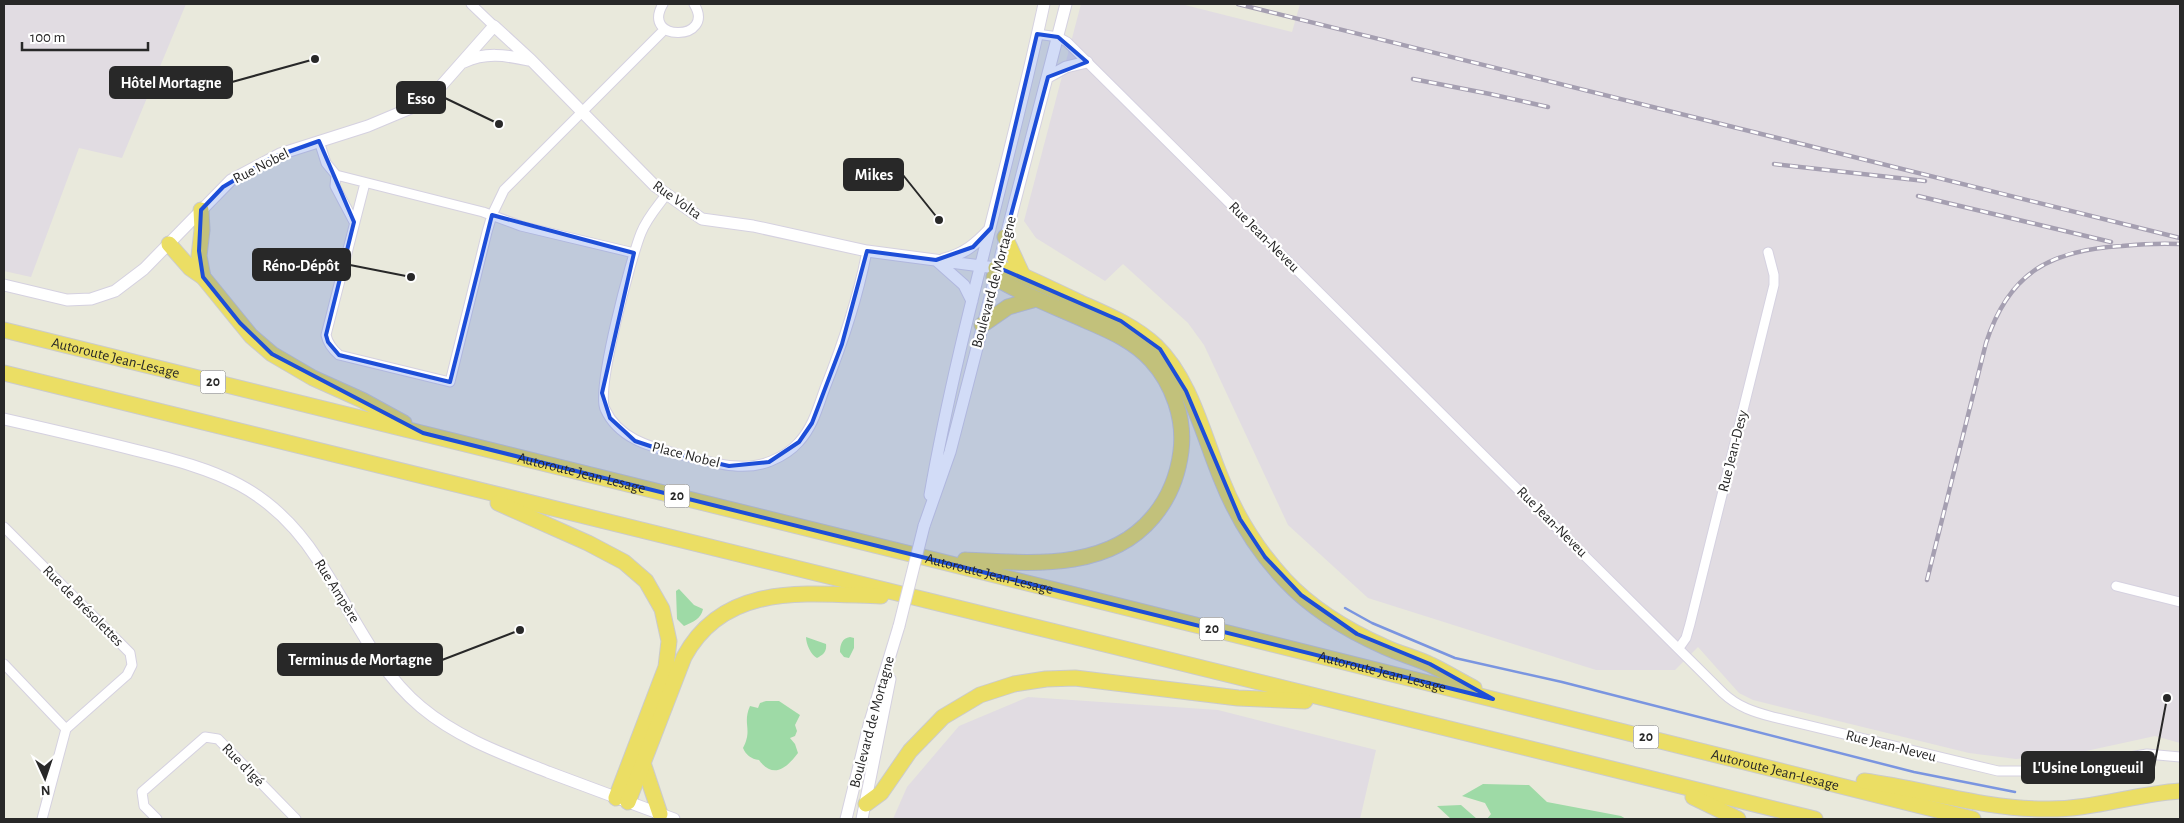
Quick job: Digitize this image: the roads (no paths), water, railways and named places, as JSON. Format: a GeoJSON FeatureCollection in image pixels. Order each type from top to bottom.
{"type":"FeatureCollection","features":[{"type":"Feature","properties":{"kind":"highway"},"geometry":{"type":"LineString","coordinates":[[201,210],[202,230],[199,250],[203,278]]}},
{"type":"Feature","properties":{"kind":"highway"},"geometry":{"type":"LineString","coordinates":[[1006,237],[1023,276]]}},
{"type":"Feature","properties":{"kind":"highway"},"geometry":{"type":"LineString","coordinates":[[168,244],[190,268],[203,278],[240,323],[272,354],[312,378],[362,400],[423,433]]}},
{"type":"Feature","properties":{"kind":"highway"},"geometry":{"type":"LineString","coordinates":[[990,271],[1009,270],[1023,276],[1121,321],[1149,340],[1164,355],[1186,391],[1221,479],[1240,519],[1265,558],[1293,588],[1320,610],[1357,634],[1396,652],[1430,664],[1493,699]]}},
{"type":"Feature","properties":{"kind":"highway"},"geometry":{"type":"LineString","coordinates":[[932,559],[1033,563],[1070,560],[1096,554],[1119,544],[1144,526],[1163,504],[1174,481],[1182,447],[1180,419],[1171,390],[1153,361],[1119,336],[1036,299],[990,271]]}},
{"type":"Feature","properties":{"kind":"highway"},"geometry":{"type":"LineString","coordinates":[[982,325],[1008,307],[1036,299]]}},
{"type":"Feature","properties":{"kind":"highway","name":"Autoroute Jean-Lesage"},"geometry":{"type":"LineString","coordinates":[[4,330],[1973,819]]}},
{"type":"Feature","properties":{"kind":"highway"},"geometry":{"type":"LineString","coordinates":[[4,373],[1815,819]]}},
{"type":"Feature","properties":{"kind":"highway"},"geometry":{"type":"LineString","coordinates":[[458,485],[614,556],[639,573],[656,597],[667,628],[667,661],[622,800]]}},
{"type":"Feature","properties":{"kind":"highway"},"geometry":{"type":"LineString","coordinates":[[622,800],[643,763],[684,657],[699,634],[723,613],[754,601],[798,594],[911,597]]}},
{"type":"Feature","properties":{"kind":"highway"},"geometry":{"type":"LineString","coordinates":[[866,804],[881,793],[910,751],[943,717],[980,695],[1019,683],[1046,679],[1076,678],[1238,698],[1339,703]]}},
{"type":"Feature","properties":{"kind":"highway"},"geometry":{"type":"LineString","coordinates":[[643,763],[667,817]]}},
{"type":"Feature","properties":{"kind":"highway"},"geometry":{"type":"LineString","coordinates":[[1798,775],[1867,782],[1963,799],[2044,809],[2092,806],[2180,791]]}},
{"type":"Feature","properties":{"kind":"highway"},"geometry":{"type":"LineString","coordinates":[[1667,784],[1738,819]]}},
{"type":"Feature","properties":{"kind":"street","name":"Rue Volta"},"geometry":{"type":"LineString","coordinates":[[472,4],[531,60],[655,186],[702,219],[753,226],[866,251],[936,260],[990,271]]}},
{"type":"Feature","properties":{"kind":"street"},"geometry":{"type":"LineString","coordinates":[[663,4],[659,12],[659,18],[665,29],[677,34],[690,31],[697,20],[698,14],[694,4]]}},
{"type":"Feature","properties":{"kind":"street","name":"Boulevard de Mortagne"},"geometry":{"type":"LineString","coordinates":[[924,526],[950,452],[982,325],[990,271],[991,228],[1044,4]]}},
{"type":"Feature","properties":{"kind":"street","name":"Boulevard de Mortagne"},"geometry":{"type":"LineString","coordinates":[[846,819],[870,725],[899,626],[924,526],[953,378],[972,301],[990,271],[1006,237],[1066,4]]}},
{"type":"Feature","properties":{"kind":"street","name":"Rue Nobel"},"geometry":{"type":"LineString","coordinates":[[4,285],[67,300],[98,298],[115,291],[130,281],[231,180],[280,154],[368,126],[410,108],[442,86],[494,26]]}},
{"type":"Feature","properties":{"kind":"street"},"geometry":{"type":"LineString","coordinates":[[365,182],[326,335],[332,350],[339,355],[450,382],[492,215],[506,188],[665,29]]}},
{"type":"Feature","properties":{"kind":"street"},"geometry":{"type":"LineString","coordinates":[[1037,34],[1058,37]]}},
{"type":"Feature","properties":{"kind":"street","name":"Rue Jean-Neveu"},"geometry":{"type":"LineString","coordinates":[[1058,37],[1067,42],[1723,693],[1746,709],[1985,769],[2034,772],[2142,754],[2163,754],[2180,757]]}},
{"type":"Feature","properties":{"kind":"street"},"geometry":{"type":"LineString","coordinates":[[462,62],[474,57],[490,55],[531,60]]}},
{"type":"Feature","properties":{"kind":"street"},"geometry":{"type":"LineString","coordinates":[[1048,77],[1066,68],[1087,62]]}},
{"type":"Feature","properties":{"kind":"street"},"geometry":{"type":"LineString","coordinates":[[319,141],[326,163],[336,175],[492,215],[521,226],[634,253]]}},
{"type":"Feature","properties":{"kind":"street"},"geometry":{"type":"LineString","coordinates":[[336,175],[336,186],[354,222]]}},
{"type":"Feature","properties":{"kind":"street","name":"Place Nobel"},"geometry":{"type":"LineString","coordinates":[[666,195],[649,217],[634,253],[602,393],[604,407],[621,431],[635,441],[654,447],[708,462],[750,466],[769,462],[785,454],[799,442],[812,423],[842,344],[866,251]]}},
{"type":"Feature","properties":{"kind":"street"},"geometry":{"type":"LineString","coordinates":[[936,260],[952,257],[972,247],[991,228]]}},
{"type":"Feature","properties":{"kind":"street","name":"Rue Jean-Desy"},"geometry":{"type":"LineString","coordinates":[[1679,648],[1686,638],[1690,624],[1774,285],[1768,252]]}},
{"type":"Feature","properties":{"kind":"street"},"geometry":{"type":"LineString","coordinates":[[936,260],[964,285],[972,301]]}},
{"type":"Feature","properties":{"kind":"street","name":"Rue Ampère"},"geometry":{"type":"LineString","coordinates":[[4,419],[179,461],[221,475],[251,491],[278,511],[305,540],[379,659],[397,684],[419,706],[445,725],[484,746],[667,817]]}},
{"type":"Feature","properties":{"kind":"street","name":"Rue de Brésolettes"},"geometry":{"type":"LineString","coordinates":[[4,526],[130,653],[132,665],[127,675],[66,729]]}},
{"type":"Feature","properties":{"kind":"street"},"geometry":{"type":"LineString","coordinates":[[2116,586],[2180,602]]}},
{"type":"Feature","properties":{"kind":"street","name":"Boulevard de Mortagne"},"geometry":{"type":"LineString","coordinates":[[862,819],[899,626]]}},
{"type":"Feature","properties":{"kind":"street"},"geometry":{"type":"LineString","coordinates":[[4,664],[66,729],[42,819]]}},
{"type":"Feature","properties":{"kind":"street","name":"Rue d'Igé"},"geometry":{"type":"LineString","coordinates":[[157,819],[144,806],[142,792],[206,737],[218,740],[296,819]]}},
{"type":"Feature","properties":{"kind":"waterway"},"geometry":{"type":"LineString","coordinates":[[1345,608],[1372,623],[1455,658],[1562,682],[1914,772],[2015,792]]}},
{"type":"Feature","properties":{"kind":"railway"},"geometry":{"type":"LineString","coordinates":[[1238,4],[2180,238]]}},
{"type":"Feature","properties":{"kind":"railway"},"geometry":{"type":"LineString","coordinates":[[1413,79],[1548,107]]}},
{"type":"Feature","properties":{"kind":"railway"},"geometry":{"type":"LineString","coordinates":[[1774,164],[1925,181]]}},
{"type":"Feature","properties":{"kind":"railway"},"geometry":{"type":"LineString","coordinates":[[1918,196],[2111,242]]}},
{"type":"Feature","properties":{"kind":"railway"},"geometry":{"type":"LineString","coordinates":[[1927,580],[1986,343],[2007,298],[2020,282],[2036,269],[2074,253],[2097,248],[2129,245],[2180,244]]}},
{"type":"Feature","properties":{"kind":"place","name":"Hôtel Mortagne"},"geometry":{"type":"Point","coordinates":[315,59]}},
{"type":"Feature","properties":{"kind":"place","name":"Esso"},"geometry":{"type":"Point","coordinates":[499,124]}},
{"type":"Feature","properties":{"kind":"place","name":"Mikes"},"geometry":{"type":"Point","coordinates":[939,220]}},
{"type":"Feature","properties":{"kind":"place","name":"Réno-Dépôt"},"geometry":{"type":"Point","coordinates":[411,277]}},
{"type":"Feature","properties":{"kind":"place","name":"Terminus de Mortagne"},"geometry":{"type":"Point","coordinates":[520,630]}},
{"type":"Feature","properties":{"kind":"place","name":"L'Usine Longueuil"},"geometry":{"type":"Point","coordinates":[2167,698]}}]}
